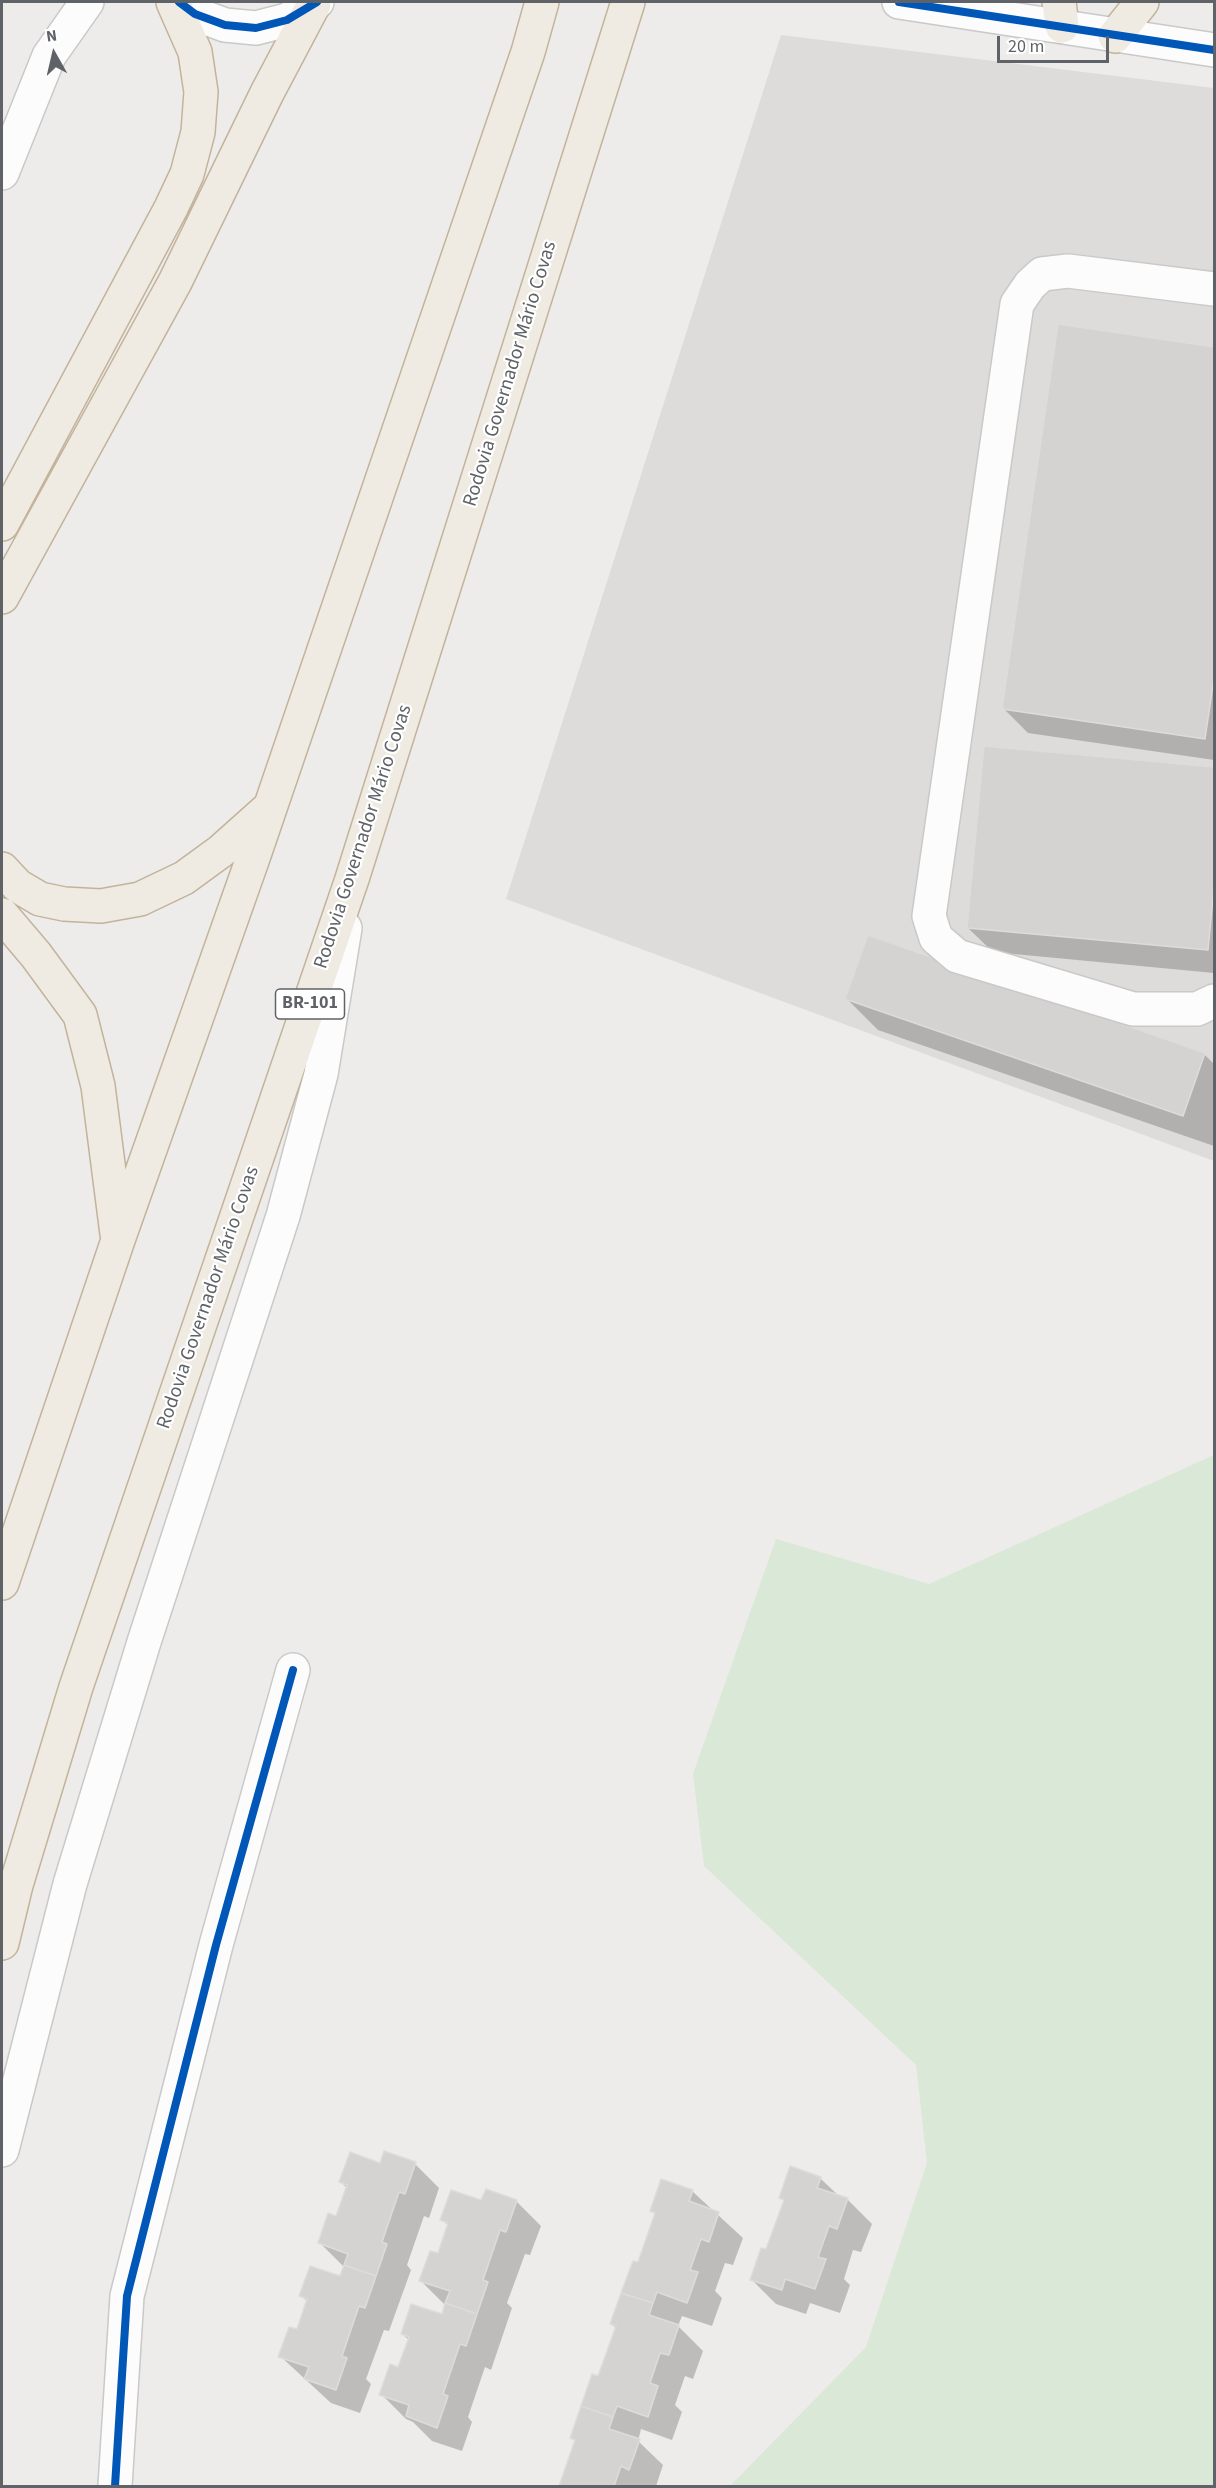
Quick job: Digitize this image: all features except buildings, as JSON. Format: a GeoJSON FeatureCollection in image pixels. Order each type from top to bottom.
{"type":"FeatureCollection","features":[{"type":"Feature","properties":{"kind":"highway"},"geometry":{"type":"LineString","coordinates":[[2,524],[187,174],[198,132],[201,92],[195,52],[173,2]]}},
{"type":"Feature","properties":{"kind":"highway"},"geometry":{"type":"LineString","coordinates":[[2,1583],[528,52],[542,2]]}},
{"type":"Feature","properties":{"kind":"highway","name":"Rodovia Governador Mário Covas"},"geometry":{"type":"LineString","coordinates":[[2,1943],[16,1885],[76,1687],[352,879],[628,2]]}},
{"type":"Feature","properties":{"kind":"highway"},"geometry":{"type":"LineString","coordinates":[[1115,36],[1142,2]]}},
{"type":"Feature","properties":{"kind":"highway"},"geometry":{"type":"LineString","coordinates":[[2,597],[175,282],[267,93],[316,3]]}},
{"type":"Feature","properties":{"kind":"highway"},"geometry":{"type":"LineString","coordinates":[[2,869],[18,886],[40,898],[64,904],[101,906],[140,899],[184,878],[221,851],[268,809]]}},
{"type":"Feature","properties":{"kind":"highway"},"geometry":{"type":"LineString","coordinates":[[2,915],[36,955],[80,1015],[91,1051],[98,1086],[118,1240]]}},
{"type":"Feature","properties":{"kind":"street"},"geometry":{"type":"LineString","coordinates":[[2,173],[49,56],[87,2]]}},
{"type":"Feature","properties":{"kind":"street"},"geometry":{"type":"LineString","coordinates":[[179,2],[195,14],[225,25],[256,28],[287,20],[316,3]]}},
{"type":"Feature","properties":{"kind":"street"},"geometry":{"type":"LineString","coordinates":[[899,2],[1061,14],[1115,36],[1215,50]]}},
{"type":"Feature","properties":{"kind":"street"},"geometry":{"type":"LineString","coordinates":[[1215,289],[1068,270],[1042,274],[1017,304],[929,916],[936,938],[957,956],[1133,1009],[1197,1009],[1215,1000]]}},
{"type":"Feature","properties":{"kind":"street"},"geometry":{"type":"LineString","coordinates":[[2,2150],[70,1884],[144,1642],[295,1172],[321,1074],[352,879]]}},
{"type":"Feature","properties":{"kind":"street"},"geometry":{"type":"LineString","coordinates":[[115,2487],[127,2296],[216,1945],[292,1670]]}},
{"type":"Feature","properties":{"kind":"shaded area"},"geometry":{"type":"Polygon","coordinates":[[[781,35],[1214,88],[1214,1161],[506,899],[781,35]]]}},
{"type":"Feature","properties":{"kind":"green space"},"geometry":{"type":"Polygon","coordinates":[[[1214,1455],[1214,2486],[730,2486],[866,2347],[927,2163],[916,2065],[704,1866],[693,1774],[776,1539],[929,1584],[1214,1455]]]}},
{"type":"Feature","properties":{"kind":"cycle path"},"geometry":{"type":"LineString","coordinates":[[179,2],[195,14],[225,25],[256,28],[287,20],[317,2]]}},
{"type":"Feature","properties":{"kind":"cycle path"},"geometry":{"type":"LineString","coordinates":[[899,2],[1214,50]]}},
{"type":"Feature","properties":{"kind":"cycle path"},"geometry":{"type":"LineString","coordinates":[[115,2486],[127,2296],[216,1945],[293,1670]]}}]}
